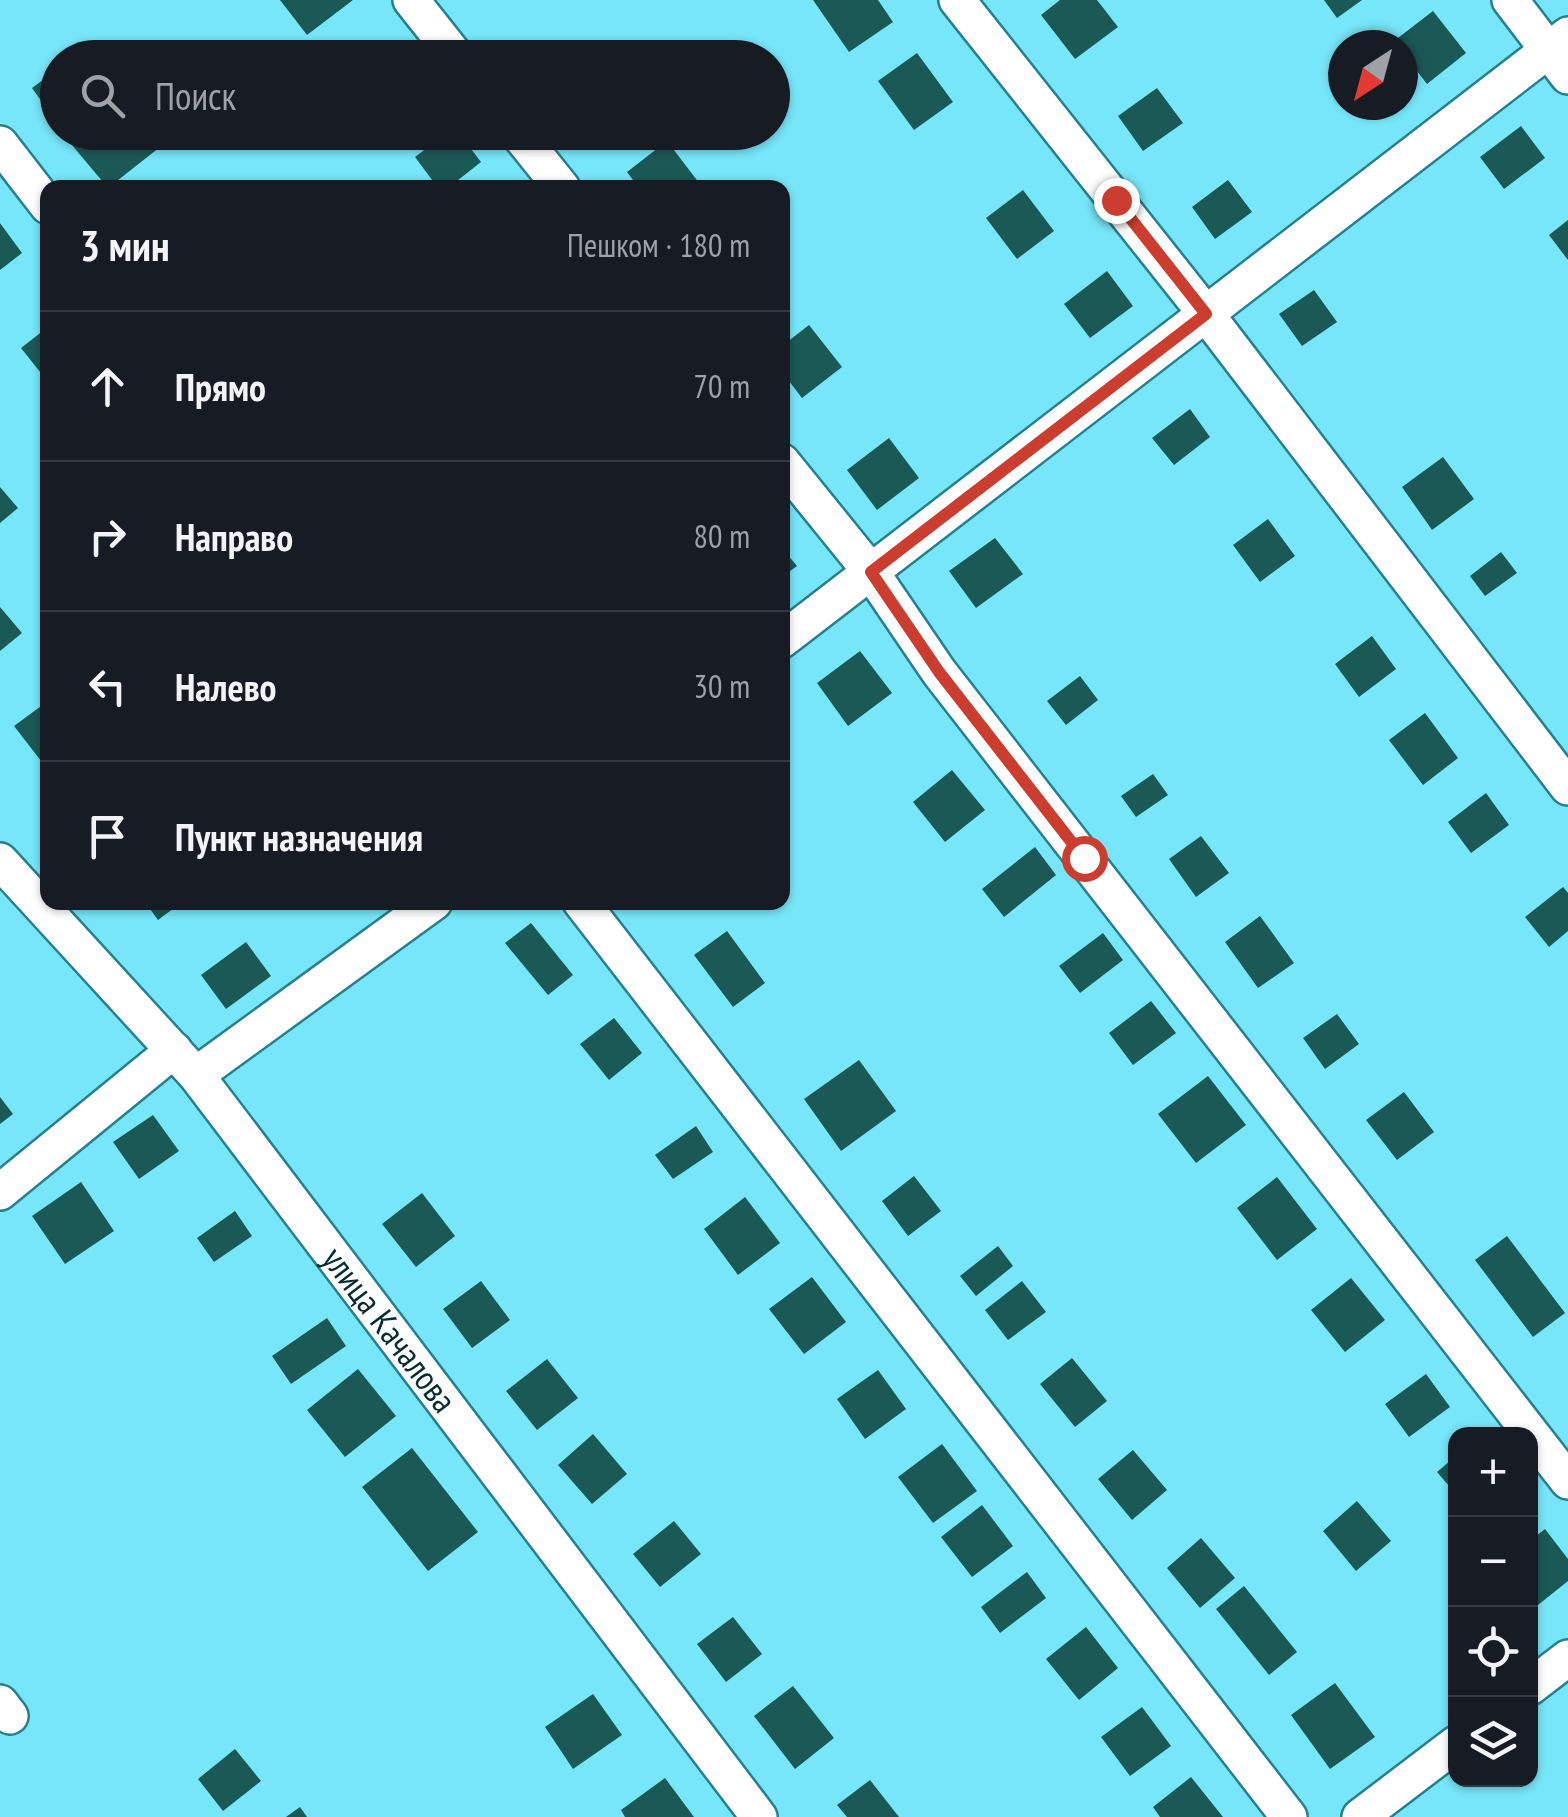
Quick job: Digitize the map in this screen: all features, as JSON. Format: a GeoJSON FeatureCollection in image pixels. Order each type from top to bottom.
{"type":"FeatureCollection","features":[{"type":"Feature","properties":{"kind":"street"},"geometry":{"type":"LineString","coordinates":[[411,0],[443,40]]}},
{"type":"Feature","properties":{"kind":"street"},"geometry":{"type":"LineString","coordinates":[[957,0],[1206,314],[1568,787]]}},
{"type":"Feature","properties":{"kind":"street"},"geometry":{"type":"LineString","coordinates":[[790,634],[1206,314],[1562,54],[1510,0]]}},
{"type":"Feature","properties":{"kind":"street"},"geometry":{"type":"LineString","coordinates":[[0,144],[40,196]]}},
{"type":"Feature","properties":{"kind":"street"},"geometry":{"type":"LineString","coordinates":[[531,150],[556,180]]}},
{"type":"Feature","properties":{"kind":"street"},"geometry":{"type":"LineString","coordinates":[[790,472],[871,572],[939,672],[1568,1481]]}},
{"type":"Feature","properties":{"kind":"street","name":"улица Качалова"},"geometry":{"type":"LineString","coordinates":[[0,861],[40,905]]}},
{"type":"Feature","properties":{"kind":"street","name":"улица Качалова"},"geometry":{"type":"LineString","coordinates":[[45,910],[185,1063],[759,1817]]}},
{"type":"Feature","properties":{"kind":"street"},"geometry":{"type":"LineString","coordinates":[[0,1192],[185,1063],[422,910]]}},
{"type":"Feature","properties":{"kind":"street"},"geometry":{"type":"LineString","coordinates":[[587,910],[1288,1817]]}},
{"type":"Feature","properties":{"kind":"street"},"geometry":{"type":"LineString","coordinates":[[1538,1681],[1568,1658]]}},
{"type":"Feature","properties":{"kind":"street"},"geometry":{"type":"LineString","coordinates":[[1360,1817],[1448,1750]]}},
{"type":"Feature","properties":{"kind":"building"},"geometry":{"type":"Polygon","coordinates":[[[280,0],[353,0],[307,35],[280,0]]]}},
{"type":"Feature","properties":{"kind":"building"},"geometry":{"type":"Polygon","coordinates":[[[813,0],[878,0],[893,22],[849,52],[813,0]]]}},
{"type":"Feature","properties":{"kind":"building"},"geometry":{"type":"Polygon","coordinates":[[[1060,0],[1097,0],[1118,27],[1075,59],[1041,15],[1060,0]]]}},
{"type":"Feature","properties":{"kind":"building"},"geometry":{"type":"Polygon","coordinates":[[[1324,0],[1362,0],[1337,18],[1324,0]]]}},
{"type":"Feature","properties":{"kind":"building"},"geometry":{"type":"Polygon","coordinates":[[[1433,11],[1466,53],[1427,84],[1418,72],[1418,30],[1408,30],[1433,11]]]}},
{"type":"Feature","properties":{"kind":"building"},"geometry":{"type":"Polygon","coordinates":[[[917,53],[953,102],[914,130],[878,81],[917,53]]]}},
{"type":"Feature","properties":{"kind":"building"},"geometry":{"type":"Polygon","coordinates":[[[40,82],[40,99],[32,88],[40,82]]]}},
{"type":"Feature","properties":{"kind":"building"},"geometry":{"type":"Polygon","coordinates":[[[1157,88],[1183,123],[1143,151],[1118,116],[1157,88]]]}},
{"type":"Feature","properties":{"kind":"building"},"geometry":{"type":"Polygon","coordinates":[[[1521,126],[1545,158],[1504,189],[1480,157],[1521,126]]]}},
{"type":"Feature","properties":{"kind":"building"},"geometry":{"type":"Polygon","coordinates":[[[76,150],[156,150],[118,180],[101,180],[76,150]]]}},
{"type":"Feature","properties":{"kind":"building"},"geometry":{"type":"Polygon","coordinates":[[[424,150],[472,150],[481,162],[458,180],[432,180],[415,157],[424,150]]]}},
{"type":"Feature","properties":{"kind":"building"},"geometry":{"type":"Polygon","coordinates":[[[655,150],[674,150],[697,180],[633,180],[627,172],[655,150]]]}},
{"type":"Feature","properties":{"kind":"building"},"geometry":{"type":"Polygon","coordinates":[[[1228,180],[1252,212],[1215,239],[1192,207],[1228,180]]]}},
{"type":"Feature","properties":{"kind":"building"},"geometry":{"type":"Polygon","coordinates":[[[1023,190],[1054,231],[1017,259],[986,218],[1023,190]]]}},
{"type":"Feature","properties":{"kind":"building"},"geometry":{"type":"Polygon","coordinates":[[[1568,220],[1568,260],[1549,235],[1568,220]]]}},
{"type":"Feature","properties":{"kind":"building"},"geometry":{"type":"Polygon","coordinates":[[[0,223],[22,253],[0,270],[0,223]]]}},
{"type":"Feature","properties":{"kind":"building"},"geometry":{"type":"Polygon","coordinates":[[[1107,271],[1133,306],[1090,338],[1064,304],[1107,271]]]}},
{"type":"Feature","properties":{"kind":"building"},"geometry":{"type":"Polygon","coordinates":[[[1314,290],[1337,322],[1302,346],[1279,314],[1314,290]]]}},
{"type":"Feature","properties":{"kind":"building"},"geometry":{"type":"Polygon","coordinates":[[[809,325],[842,367],[802,398],[790,382],[790,340],[809,325]]]}},
{"type":"Feature","properties":{"kind":"building"},"geometry":{"type":"Polygon","coordinates":[[[40,333],[40,372],[21,348],[40,333]]]}},
{"type":"Feature","properties":{"kind":"building"},"geometry":{"type":"Polygon","coordinates":[[[1190,409],[1210,437],[1174,465],[1152,438],[1190,409]]]}},
{"type":"Feature","properties":{"kind":"building"},"geometry":{"type":"Polygon","coordinates":[[[889,438],[919,478],[877,510],[847,470],[889,438]]]}},
{"type":"Feature","properties":{"kind":"building"},"geometry":{"type":"Polygon","coordinates":[[[1443,457],[1474,499],[1432,530],[1402,487],[1443,457]]]}},
{"type":"Feature","properties":{"kind":"building"},"geometry":{"type":"Polygon","coordinates":[[[0,487],[18,508],[0,523],[0,487]]]}},
{"type":"Feature","properties":{"kind":"building"},"geometry":{"type":"Polygon","coordinates":[[[1268,519],[1295,556],[1260,582],[1233,545],[1268,519]]]}},
{"type":"Feature","properties":{"kind":"building"},"geometry":{"type":"Polygon","coordinates":[[[995,538],[1023,574],[976,608],[949,571],[995,538]]]}},
{"type":"Feature","properties":{"kind":"building"},"geometry":{"type":"Polygon","coordinates":[[[1501,552],[1517,573],[1485,596],[1470,576],[1501,552]]]}},
{"type":"Feature","properties":{"kind":"building"},"geometry":{"type":"Polygon","coordinates":[[[0,607],[22,633],[0,651],[0,607]]]}},
{"type":"Feature","properties":{"kind":"building"},"geometry":{"type":"Polygon","coordinates":[[[1372,636],[1396,669],[1359,697],[1335,664],[1372,636]]]}},
{"type":"Feature","properties":{"kind":"building"},"geometry":{"type":"Polygon","coordinates":[[[860,651],[892,693],[848,726],[817,683],[860,651]]]}},
{"type":"Feature","properties":{"kind":"building"},"geometry":{"type":"Polygon","coordinates":[[[1080,676],[1098,700],[1066,725],[1047,701],[1080,676]]]}},
{"type":"Feature","properties":{"kind":"building"},"geometry":{"type":"Polygon","coordinates":[[[40,707],[40,760],[14,726],[40,707]]]}},
{"type":"Feature","properties":{"kind":"building"},"geometry":{"type":"Polygon","coordinates":[[[1425,713],[1458,758],[1423,785],[1389,740],[1425,713]]]}},
{"type":"Feature","properties":{"kind":"building"},"geometry":{"type":"Polygon","coordinates":[[[952,770],[985,810],[945,842],[913,802],[952,770]]]}},
{"type":"Feature","properties":{"kind":"building"},"geometry":{"type":"Polygon","coordinates":[[[1153,774],[1168,795],[1136,817],[1121,796],[1153,774]]]}},
{"type":"Feature","properties":{"kind":"building"},"geometry":{"type":"Polygon","coordinates":[[[1486,793],[1509,825],[1471,853],[1448,822],[1486,793]]]}},
{"type":"Feature","properties":{"kind":"building"},"geometry":{"type":"Polygon","coordinates":[[[1201,836],[1229,873],[1196,897],[1169,859],[1201,836]]]}},
{"type":"Feature","properties":{"kind":"building"},"geometry":{"type":"Polygon","coordinates":[[[1035,847],[1056,875],[1004,917],[982,889],[1035,847]]]}},
{"type":"Feature","properties":{"kind":"building"},"geometry":{"type":"Polygon","coordinates":[[[1563,887],[1568,893],[1568,931],[1549,947],[1525,917],[1563,887]]]}},
{"type":"Feature","properties":{"kind":"building"},"geometry":{"type":"Polygon","coordinates":[[[151,910],[171,910],[158,920],[151,910]]]}},
{"type":"Feature","properties":{"kind":"building"},"geometry":{"type":"Polygon","coordinates":[[[1260,916],[1294,963],[1258,988],[1225,942],[1260,916]]]}},
{"type":"Feature","properties":{"kind":"building"},"geometry":{"type":"Polygon","coordinates":[[[531,923],[573,975],[548,995],[505,943],[531,923]]]}},
{"type":"Feature","properties":{"kind":"building"},"geometry":{"type":"Polygon","coordinates":[[[727,931],[765,983],[733,1007],[694,955],[727,931]]]}},
{"type":"Feature","properties":{"kind":"building"},"geometry":{"type":"Polygon","coordinates":[[[1103,933],[1123,960],[1080,993],[1059,966],[1103,933]]]}},
{"type":"Feature","properties":{"kind":"building"},"geometry":{"type":"Polygon","coordinates":[[[246,942],[271,976],[226,1009],[201,975],[246,942]]]}},
{"type":"Feature","properties":{"kind":"building"},"geometry":{"type":"Polygon","coordinates":[[[1151,1001],[1176,1033],[1133,1065],[1109,1033],[1151,1001]]]}},
{"type":"Feature","properties":{"kind":"building"},"geometry":{"type":"Polygon","coordinates":[[[1337,1014],[1359,1044],[1325,1069],[1303,1038],[1337,1014]]]}},
{"type":"Feature","properties":{"kind":"building"},"geometry":{"type":"Polygon","coordinates":[[[614,1018],[642,1053],[609,1080],[580,1044],[614,1018]]]}},
{"type":"Feature","properties":{"kind":"building"},"geometry":{"type":"Polygon","coordinates":[[[859,1060],[896,1111],[841,1151],[804,1099],[859,1060]]]}},
{"type":"Feature","properties":{"kind":"building"},"geometry":{"type":"Polygon","coordinates":[[[1208,1076],[1246,1125],[1196,1163],[1158,1114],[1208,1076]]]}},
{"type":"Feature","properties":{"kind":"building"},"geometry":{"type":"Polygon","coordinates":[[[1404,1092],[1434,1132],[1397,1160],[1366,1120],[1404,1092]]]}},
{"type":"Feature","properties":{"kind":"building"},"geometry":{"type":"Polygon","coordinates":[[[0,1097],[13,1114],[0,1124],[0,1097]]]}},
{"type":"Feature","properties":{"kind":"building"},"geometry":{"type":"Polygon","coordinates":[[[153,1115],[179,1151],[139,1179],[113,1142],[153,1115]]]}},
{"type":"Feature","properties":{"kind":"building"},"geometry":{"type":"Polygon","coordinates":[[[696,1126],[713,1152],[673,1179],[655,1155],[696,1126]]]}},
{"type":"Feature","properties":{"kind":"building"},"geometry":{"type":"Polygon","coordinates":[[[914,1176],[941,1211],[908,1236],[882,1201],[914,1176]]]}},
{"type":"Feature","properties":{"kind":"building"},"geometry":{"type":"Polygon","coordinates":[[[1277,1177],[1317,1229],[1277,1260],[1237,1208],[1277,1177]]]}},
{"type":"Feature","properties":{"kind":"building"},"geometry":{"type":"Polygon","coordinates":[[[81,1182],[114,1231],[65,1264],[32,1216],[81,1182]]]}},
{"type":"Feature","properties":{"kind":"building"},"geometry":{"type":"Polygon","coordinates":[[[422,1193],[455,1236],[416,1267],[382,1224],[422,1193]]]}},
{"type":"Feature","properties":{"kind":"building"},"geometry":{"type":"Polygon","coordinates":[[[745,1197],[780,1243],[738,1275],[704,1229],[745,1197]]]}},
{"type":"Feature","properties":{"kind":"building"},"geometry":{"type":"Polygon","coordinates":[[[235,1211],[252,1236],[214,1262],[197,1238],[235,1211]]]}},
{"type":"Feature","properties":{"kind":"building"},"geometry":{"type":"Polygon","coordinates":[[[1507,1236],[1565,1313],[1533,1337],[1475,1260],[1507,1236]]]}},
{"type":"Feature","properties":{"kind":"building"},"geometry":{"type":"Polygon","coordinates":[[[998,1246],[1013,1266],[976,1296],[960,1276],[998,1246]]]}},
{"type":"Feature","properties":{"kind":"building"},"geometry":{"type":"Polygon","coordinates":[[[812,1277],[846,1322],[804,1354],[769,1309],[812,1277]]]}},
{"type":"Feature","properties":{"kind":"building"},"geometry":{"type":"Polygon","coordinates":[[[1351,1278],[1385,1320],[1345,1352],[1311,1310],[1351,1278]]]}},
{"type":"Feature","properties":{"kind":"building"},"geometry":{"type":"Polygon","coordinates":[[[481,1281],[510,1320],[472,1348],[443,1309],[481,1281]]]}},
{"type":"Feature","properties":{"kind":"building"},"geometry":{"type":"Polygon","coordinates":[[[1022,1281],[1046,1312],[1008,1340],[985,1310],[1022,1281]]]}},
{"type":"Feature","properties":{"kind":"building"},"geometry":{"type":"Polygon","coordinates":[[[327,1318],[346,1346],[291,1384],[272,1356],[327,1318]]]}},
{"type":"Feature","properties":{"kind":"building"},"geometry":{"type":"Polygon","coordinates":[[[1072,1358],[1107,1401],[1075,1427],[1040,1384],[1072,1358]]]}},
{"type":"Feature","properties":{"kind":"building"},"geometry":{"type":"Polygon","coordinates":[[[547,1359],[578,1398],[537,1430],[506,1391],[547,1359]]]}},
{"type":"Feature","properties":{"kind":"building"},"geometry":{"type":"Polygon","coordinates":[[[358,1369],[396,1416],[345,1457],[307,1410],[358,1369]]]}},
{"type":"Feature","properties":{"kind":"building"},"geometry":{"type":"Polygon","coordinates":[[[878,1370],[906,1409],[865,1439],[837,1399],[878,1370]]]}},
{"type":"Feature","properties":{"kind":"building"},"geometry":{"type":"Polygon","coordinates":[[[1426,1374],[1450,1407],[1409,1437],[1385,1404],[1426,1374]]]}},
{"type":"Feature","properties":{"kind":"building"},"geometry":{"type":"Polygon","coordinates":[[[593,1434],[627,1474],[592,1504],[558,1465],[593,1434]]]}},
{"type":"Feature","properties":{"kind":"building"},"geometry":{"type":"Polygon","coordinates":[[[942,1444],[977,1491],[933,1523],[898,1477],[942,1444]]]}},
{"type":"Feature","properties":{"kind":"building"},"geometry":{"type":"Polygon","coordinates":[[[412,1448],[478,1532],[428,1571],[362,1487],[412,1448]]]}},
{"type":"Feature","properties":{"kind":"building"},"geometry":{"type":"Polygon","coordinates":[[[1133,1450],[1167,1490],[1132,1520],[1098,1479],[1133,1450]]]}},
{"type":"Feature","properties":{"kind":"building"},"geometry":{"type":"Polygon","coordinates":[[[1448,1463],[1448,1485],[1437,1472],[1448,1463]]]}},
{"type":"Feature","properties":{"kind":"building"},"geometry":{"type":"Polygon","coordinates":[[[1357,1501],[1391,1541],[1356,1571],[1323,1531],[1357,1501]]]}},
{"type":"Feature","properties":{"kind":"building"},"geometry":{"type":"Polygon","coordinates":[[[982,1505],[1013,1546],[972,1577],[941,1537],[982,1505]]]}},
{"type":"Feature","properties":{"kind":"building"},"geometry":{"type":"Polygon","coordinates":[[[674,1521],[701,1554],[660,1587],[633,1554],[674,1521]]]}},
{"type":"Feature","properties":{"kind":"building"},"geometry":{"type":"Polygon","coordinates":[[[1545,1529],[1568,1559],[1568,1581],[1538,1605],[1538,1535],[1545,1529]]]}},
{"type":"Feature","properties":{"kind":"building"},"geometry":{"type":"Polygon","coordinates":[[[1201,1538],[1235,1578],[1200,1608],[1167,1568],[1201,1538]]]}},
{"type":"Feature","properties":{"kind":"building"},"geometry":{"type":"Polygon","coordinates":[[[1027,1572],[1046,1598],[1000,1633],[981,1607],[1027,1572]]]}},
{"type":"Feature","properties":{"kind":"building"},"geometry":{"type":"Polygon","coordinates":[[[1244,1586],[1297,1652],[1269,1675],[1216,1609],[1244,1586]]]}},
{"type":"Feature","properties":{"kind":"building"},"geometry":{"type":"Polygon","coordinates":[[[733,1617],[762,1654],[726,1682],[697,1644],[733,1617]]]}},
{"type":"Feature","properties":{"kind":"building"},"geometry":{"type":"Polygon","coordinates":[[[1086,1627],[1118,1668],[1079,1700],[1046,1659],[1086,1627]]]}},
{"type":"Feature","properties":{"kind":"building"},"geometry":{"type":"Polygon","coordinates":[[[1335,1683],[1375,1737],[1330,1769],[1291,1715],[1335,1683]]]}},
{"type":"Feature","properties":{"kind":"building"},"geometry":{"type":"Polygon","coordinates":[[[793,1686],[834,1738],[795,1769],[754,1716],[793,1686]]]}},
{"type":"Feature","properties":{"kind":"building"},"geometry":{"type":"Polygon","coordinates":[[[593,1694],[622,1735],[573,1769],[545,1727],[593,1694]]]}},
{"type":"Feature","properties":{"kind":"building"},"geometry":{"type":"Polygon","coordinates":[[[1142,1707],[1171,1746],[1130,1776],[1101,1737],[1142,1707]]]}},
{"type":"Feature","properties":{"kind":"building"},"geometry":{"type":"Polygon","coordinates":[[[235,1749],[261,1781],[223,1811],[198,1779],[235,1749]]]}},
{"type":"Feature","properties":{"kind":"building"},"geometry":{"type":"Polygon","coordinates":[[[1191,1777],[1223,1817],[1160,1817],[1153,1807],[1191,1777]]]}},
{"type":"Feature","properties":{"kind":"building"},"geometry":{"type":"Polygon","coordinates":[[[665,1778],[694,1817],[625,1817],[621,1810],[665,1778]]]}},
{"type":"Feature","properties":{"kind":"building"},"geometry":{"type":"Polygon","coordinates":[[[870,1780],[899,1817],[847,1817],[837,1805],[870,1780]]]}},
{"type":"Feature","properties":{"kind":"building"},"geometry":{"type":"Polygon","coordinates":[[[300,1807],[307,1817],[286,1817],[300,1807]]]}},
{"type":"Feature","properties":{"kind":"route"},"geometry":{"type":"LineString","coordinates":[[1084,858],[939,672],[871,572],[1206,314],[1116,200]]}}]}
